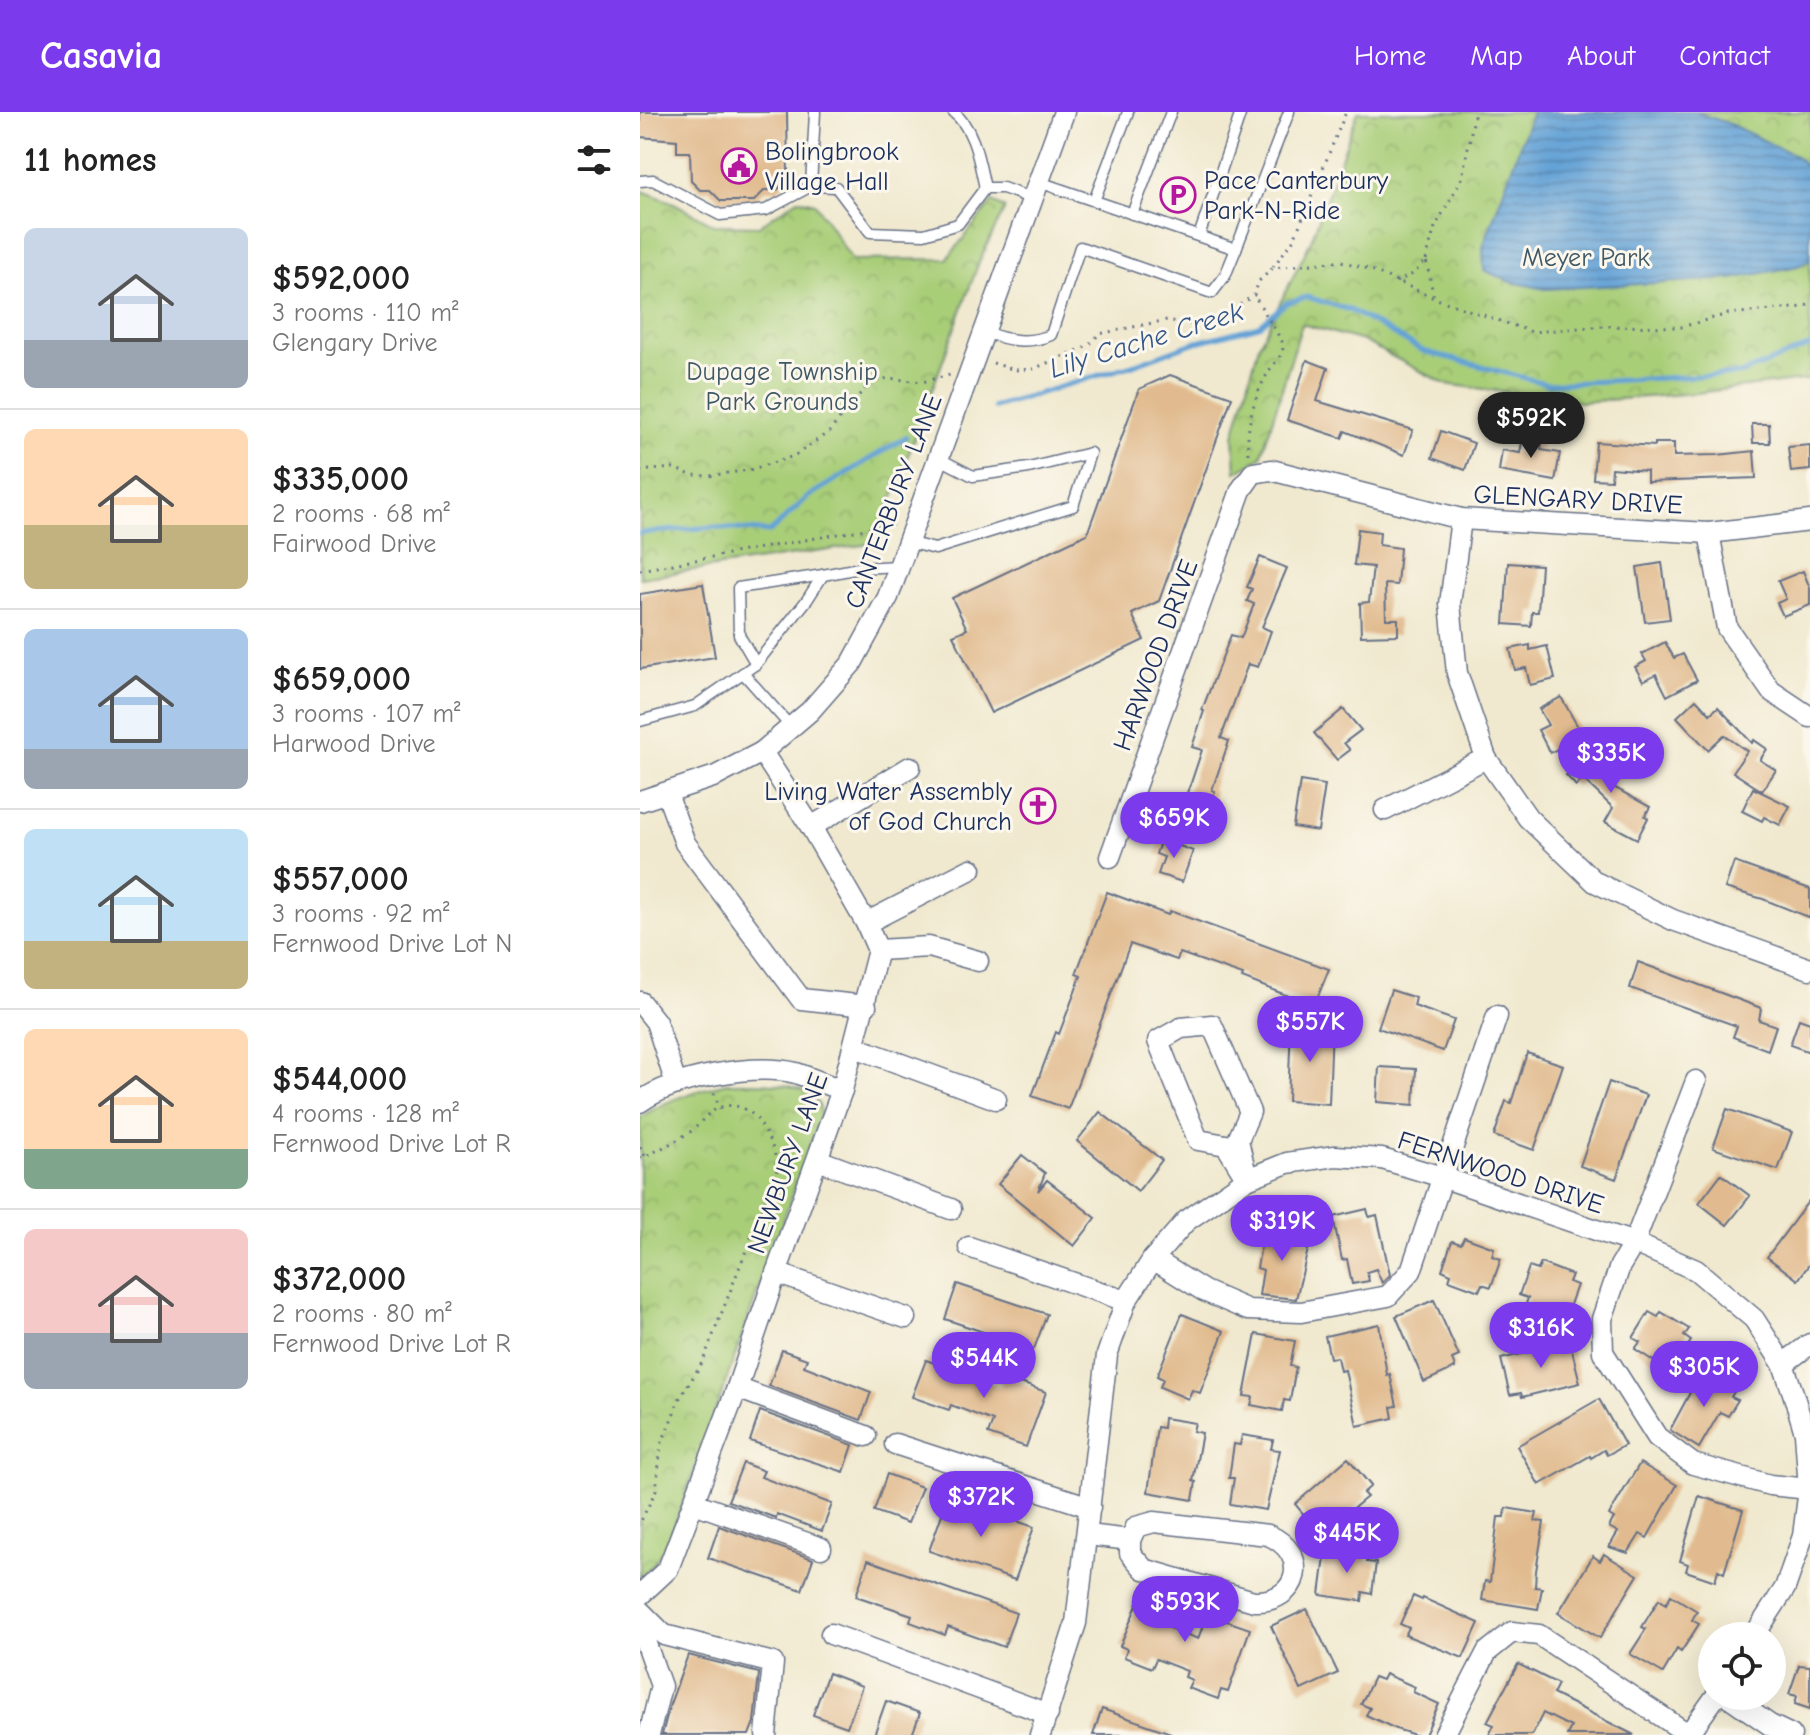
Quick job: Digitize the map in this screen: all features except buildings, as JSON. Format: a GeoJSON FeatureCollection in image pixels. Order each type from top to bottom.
{"type":"FeatureCollection","features":[{"type":"Feature","properties":{"kind":"street","name":"CANTERBURY LANE"},"geometry":{"type":"LineString","coordinates":[[640,801],[716,776],[762,752],[810,711],[852,663],[888,597],[1064,112]]}},
{"type":"Feature","properties":{"kind":"street","name":"GLENGARY DRIVE"},"geometry":{"type":"LineString","coordinates":[[1253,473],[1271,470],[1461,519],[1709,533],[1810,521]]}},
{"type":"Feature","properties":{"kind":"street","name":"HARWOOD DRIVE"},"geometry":{"type":"LineString","coordinates":[[1110,857],[1241,490],[1253,473]]}},
{"type":"Feature","properties":{"kind":"street"},"geometry":{"type":"LineString","coordinates":[[1461,519],[1450,604],[1457,673],[1486,758],[1528,818],[1595,882],[1673,920],[1810,969]]}},
{"type":"Feature","properties":{"kind":"street"},"geometry":{"type":"LineString","coordinates":[[1709,533],[1727,628],[1771,691],[1810,717]]}},
{"type":"Feature","properties":{"kind":"street"},"geometry":{"type":"LineString","coordinates":[[762,752],[811,827],[878,950],[929,947],[978,961]]}},
{"type":"Feature","properties":{"kind":"street"},"geometry":{"type":"LineString","coordinates":[[1385,810],[1486,758]]}},
{"type":"Feature","properties":{"kind":"street"},"geometry":{"type":"LineString","coordinates":[[811,827],[910,767]]}},
{"type":"Feature","properties":{"kind":"street"},"geometry":{"type":"LineString","coordinates":[[667,794],[685,843],[801,999],[866,1006]]}},
{"type":"Feature","properties":{"kind":"street"},"geometry":{"type":"LineString","coordinates":[[866,923],[971,869]]}},
{"type":"Feature","properties":{"kind":"street","name":"NEWBURY LANE"},"geometry":{"type":"LineString","coordinates":[[640,1595],[668,1569],[737,1388],[842,1090],[878,950]]}},
{"type":"Feature","properties":{"kind":"street"},"geometry":{"type":"LineString","coordinates":[[640,1002],[656,1022],[676,1084]]}},
{"type":"Feature","properties":{"kind":"street"},"geometry":{"type":"LineString","coordinates":[[1153,1259],[1204,1291],[1248,1310],[1301,1312],[1388,1296],[1411,1271],[1497,1016]]}},
{"type":"Feature","properties":{"kind":"street"},"geometry":{"type":"LineString","coordinates":[[1212,1025],[1250,1112],[1238,1140],[1247,1179],[1226,1145],[1198,1140],[1158,1041],[1181,1028],[1212,1025]]}},
{"type":"Feature","properties":{"kind":"street"},"geometry":{"type":"LineString","coordinates":[[855,1047],[996,1099]]}},
{"type":"Feature","properties":{"kind":"street"},"geometry":{"type":"LineString","coordinates":[[640,1102],[676,1084],[735,1070],[793,1072],[842,1090]]}},
{"type":"Feature","properties":{"kind":"street"},"geometry":{"type":"LineString","coordinates":[[1696,1081],[1634,1243],[1620,1266],[1602,1319],[1603,1352],[1657,1437],[1693,1464],[1770,1485],[1809,1489]]}},
{"type":"Feature","properties":{"kind":"street","name":"FERNWOOD DRIVE"},"geometry":{"type":"LineString","coordinates":[[1040,1735],[1076,1623],[1107,1355],[1126,1301],[1153,1259],[1186,1221],[1247,1179],[1287,1163],[1335,1156],[1382,1159],[1442,1177],[1634,1243],[1696,1270],[1754,1319],[1783,1364],[1805,1433],[1809,1489],[1807,1537],[1785,1588],[1763,1622]]}},
{"type":"Feature","properties":{"kind":"street"},"geometry":{"type":"LineString","coordinates":[[818,1160],[951,1209]]}},
{"type":"Feature","properties":{"kind":"street"},"geometry":{"type":"LineString","coordinates":[[969,1247],[1126,1301]]}},
{"type":"Feature","properties":{"kind":"street"},"geometry":{"type":"LineString","coordinates":[[776,1273],[906,1318]]}},
{"type":"Feature","properties":{"kind":"street"},"geometry":{"type":"LineString","coordinates":[[1783,1364],[1810,1344]]}},
{"type":"Feature","properties":{"kind":"street"},"geometry":{"type":"LineString","coordinates":[[1783,1364],[1810,1356]]}},
{"type":"Feature","properties":{"kind":"street"},"geometry":{"type":"LineString","coordinates":[[737,1388],[866,1436]]}},
{"type":"Feature","properties":{"kind":"street"},"geometry":{"type":"LineString","coordinates":[[895,1444],[1090,1507]]}},
{"type":"Feature","properties":{"kind":"street"},"geometry":{"type":"LineString","coordinates":[[694,1503],[821,1548]]}},
{"type":"Feature","properties":{"kind":"street"},"geometry":{"type":"LineString","coordinates":[[1154,1522],[1268,1535],[1281,1540],[1290,1550],[1295,1562],[1295,1575],[1280,1597],[1267,1602],[1254,1601],[1144,1569],[1130,1553],[1130,1540],[1136,1527],[1154,1522]]}},
{"type":"Feature","properties":{"kind":"street"},"geometry":{"type":"LineString","coordinates":[[1088,1535],[1130,1540]]}},
{"type":"Feature","properties":{"kind":"street"},"geometry":{"type":"LineString","coordinates":[[640,1611],[664,1635],[773,1663],[766,1735]]}},
{"type":"Feature","properties":{"kind":"street"},"geometry":{"type":"LineString","coordinates":[[640,1627],[661,1686],[649,1735]]}},
{"type":"Feature","properties":{"kind":"street"},"geometry":{"type":"LineString","coordinates":[[1444,1735],[1487,1652],[1512,1632],[1539,1635],[1688,1734],[1706,1710]]}},
{"type":"Feature","properties":{"kind":"street"},"geometry":{"type":"LineString","coordinates":[[831,1634],[1048,1714]]}},
{"type":"Feature","properties":{"kind":"street"},"geometry":{"type":"LineString","coordinates":[[1748,1710],[1791,1735]]}},
{"type":"Feature","properties":{"kind":"lane"},"geometry":{"type":"LineString","coordinates":[[811,186],[815,112]]}},
{"type":"Feature","properties":{"kind":"lane"},"geometry":{"type":"LineString","coordinates":[[953,112],[962,119],[974,144],[985,188]]}},
{"type":"Feature","properties":{"kind":"lane"},"geometry":{"type":"LineString","coordinates":[[1094,201],[1128,112]]}},
{"type":"Feature","properties":{"kind":"lane"},"geometry":{"type":"LineString","coordinates":[[1132,214],[1171,112]]}},
{"type":"Feature","properties":{"kind":"lane"},"geometry":{"type":"LineString","coordinates":[[1199,236],[1241,112]]}},
{"type":"Feature","properties":{"kind":"lane"},"geometry":{"type":"LineString","coordinates":[[985,332],[1004,340],[1036,341],[1051,335],[1080,247],[1212,293],[1225,276],[1289,112]]}},
{"type":"Feature","properties":{"kind":"lane"},"geometry":{"type":"LineString","coordinates":[[640,181],[653,180],[720,215],[766,210],[811,186],[836,187],[870,232],[924,234],[958,224],[985,188]]}},
{"type":"Feature","properties":{"kind":"lane"},"geometry":{"type":"LineString","coordinates":[[985,188],[1036,190],[1094,201],[1236,249]]}},
{"type":"Feature","properties":{"kind":"lane"},"geometry":{"type":"LineString","coordinates":[[907,542],[935,549],[1073,506],[1090,453],[1029,468],[973,476],[938,458]]}},
{"type":"Feature","properties":{"kind":"lane"},"geometry":{"type":"LineString","coordinates":[[756,664],[739,635],[738,588],[859,568],[899,566]]}},
{"type":"Feature","properties":{"kind":"lane"},"geometry":{"type":"LineString","coordinates":[[640,721],[695,706],[756,664],[823,575]]}},
{"type":"Feature","properties":{"kind":"lane"},"geometry":{"type":"LineString","coordinates":[[743,673],[791,727]]}},
{"type":"Feature","properties":{"kind":"path"},"geometry":{"type":"LineString","coordinates":[[992,362],[1015,370],[1033,369],[1088,346],[1099,334],[1167,320],[1187,324],[1208,320],[1234,309],[1254,295],[1259,281],[1273,268],[1294,239],[1346,112]]}},
{"type":"Feature","properties":{"kind":"path"},"geometry":{"type":"LineString","coordinates":[[1434,298],[1426,260],[1435,227],[1462,178],[1475,112]]}},
{"type":"Feature","properties":{"kind":"path"},"geometry":{"type":"LineString","coordinates":[[1396,282],[1413,274],[1426,260]]}},
{"type":"Feature","properties":{"kind":"path"},"geometry":{"type":"LineString","coordinates":[[1273,268],[1341,261],[1532,332],[1604,326],[1681,327],[1728,314],[1810,304]]}},
{"type":"Feature","properties":{"kind":"path"},"geometry":{"type":"LineString","coordinates":[[1253,473],[1247,444],[1254,401],[1270,369],[1281,357],[1283,343],[1254,295]]}},
{"type":"Feature","properties":{"kind":"path"},"geometry":{"type":"LineString","coordinates":[[640,471],[673,468],[691,475],[708,476],[750,470],[794,456],[829,432],[869,383],[888,378],[922,382],[953,374]]}},
{"type":"Feature","properties":{"kind":"path"},"geometry":{"type":"LineString","coordinates":[[640,570],[893,524]]}},
{"type":"Feature","properties":{"kind":"path"},"geometry":{"type":"LineString","coordinates":[[640,1147],[642,1157],[694,1129],[714,1110],[730,1106],[743,1107],[756,1116],[777,1155],[777,1171],[703,1361],[680,1398],[661,1445],[656,1490],[640,1523]]}},
{"type":"Feature","properties":{"kind":"green space","name":"Meyer Park"},"geometry":{"type":"Polygon","coordinates":[[[1358,112],[1810,112],[1810,379],[1697,393],[1581,402],[1445,384],[1363,341],[1302,324],[1261,457],[1236,472],[1234,435],[1259,345],[1310,243],[1358,112]]]}},
{"type":"Feature","properties":{"kind":"green space","name":"Dupage Township Park Grounds"},"geometry":{"type":"Polygon","coordinates":[[[640,190],[674,203],[714,225],[759,226],[798,199],[815,203],[852,260],[947,259],[992,202],[1005,208],[979,262],[876,543],[640,578],[640,190]]]}},
{"type":"Feature","properties":{"kind":"green space"},"geometry":{"type":"Polygon","coordinates":[[[727,1083],[768,1083],[797,1088],[817,1102],[821,1114],[674,1524],[661,1553],[640,1577],[640,1118],[670,1101],[727,1083]]]}},
{"type":"Feature","properties":{"kind":"water"},"geometry":{"type":"Polygon","coordinates":[[[1532,112],[1696,112],[1730,124],[1796,156],[1810,169],[1810,260],[1798,266],[1732,279],[1545,289],[1508,281],[1484,270],[1483,247],[1532,112]]]}},
{"type":"Feature","properties":{"kind":"waterway","name":"Lily Cache Creek"},"geometry":{"type":"LineString","coordinates":[[994,407],[1136,364],[1193,343],[1259,326],[1286,303],[1307,297],[1350,310],[1423,351],[1548,384],[1740,374],[1810,346]]}},
{"type":"Feature","properties":{"kind":"waterway","name":"Lily Cache Creek"},"geometry":{"type":"LineString","coordinates":[[640,533],[713,527],[770,532],[809,496],[906,437]]}},
{"type":"Feature","properties":{"kind":"place","name":"Bolingbrook Village Hall"},"geometry":{"type":"Point","coordinates":[739,166]}},
{"type":"Feature","properties":{"kind":"place","name":"Pace Canterbury Park-N-Ride"},"geometry":{"type":"Point","coordinates":[1178,195]}},
{"type":"Feature","properties":{"kind":"place","name":"Living Water Assembly of God Church"},"geometry":{"type":"Point","coordinates":[1038,806]}}]}
